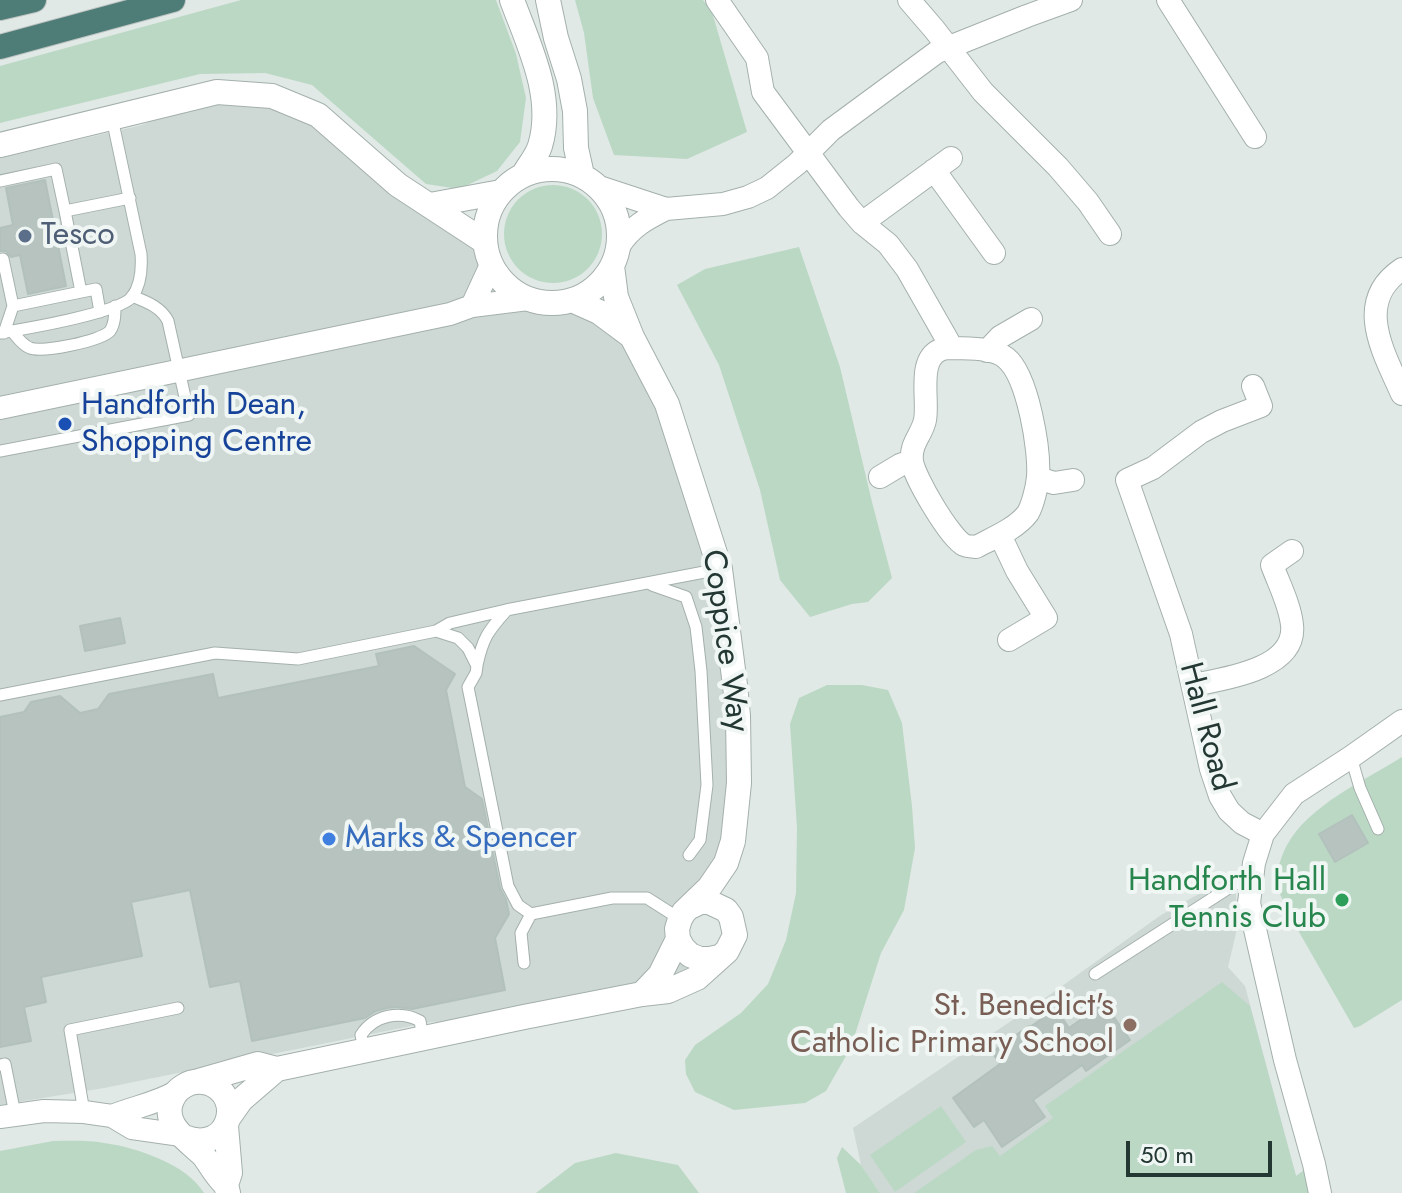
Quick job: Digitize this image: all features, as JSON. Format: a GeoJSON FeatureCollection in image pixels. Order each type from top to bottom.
{"type":"FeatureCollection","features":[{"type":"Feature","properties":{"kind":"highway"},"geometry":{"type":"LineString","coordinates":[[0,8],[34,0]]}},
{"type":"Feature","properties":{"kind":"highway"},"geometry":{"type":"LineString","coordinates":[[0,47],[173,0]]}},
{"type":"Feature","properties":{"kind":"street"},"geometry":{"type":"LineString","coordinates":[[512,0],[542,85],[543,97],[544,119],[539,148],[524,174]]}},
{"type":"Feature","properties":{"kind":"street"},"geometry":{"type":"LineString","coordinates":[[548,0],[569,79],[575,111],[576,148],[590,181],[612,204],[618,225],[615,256]]}},
{"type":"Feature","properties":{"kind":"street"},"geometry":{"type":"LineString","coordinates":[[717,0],[757,58],[763,92],[862,223],[888,244],[907,269],[952,348]]}},
{"type":"Feature","properties":{"kind":"street"},"geometry":{"type":"LineString","coordinates":[[909,0],[943,50],[1058,167],[1110,234]]}},
{"type":"Feature","properties":{"kind":"street"},"geometry":{"type":"LineString","coordinates":[[0,145],[217,92],[272,96],[318,115],[398,185],[430,205],[488,254],[505,283],[528,299],[557,303],[572,300],[592,290],[604,279],[627,232],[640,222],[666,209],[723,204],[767,188],[831,130],[943,50],[1071,0]]}},
{"type":"Feature","properties":{"kind":"street"},"geometry":{"type":"LineString","coordinates":[[1168,0],[1255,137]]}},
{"type":"Feature","properties":{"kind":"street"},"geometry":{"type":"LineString","coordinates":[[862,223],[943,164],[994,253]]}},
{"type":"Feature","properties":{"kind":"street"},"geometry":{"type":"LineString","coordinates":[[472,306],[488,254],[485,224],[492,206],[509,184],[524,174],[543,169],[563,169],[666,209]]}},
{"type":"Feature","properties":{"kind":"street"},"geometry":{"type":"LineString","coordinates":[[430,205],[501,192]]}},
{"type":"Feature","properties":{"kind":"street","name":"Coppice Way"},"geometry":{"type":"LineString","coordinates":[[615,256],[616,297],[632,337],[667,404],[720,569],[735,685],[739,783],[733,841],[726,863],[683,921],[660,975],[642,994]]}},
{"type":"Feature","properties":{"kind":"street"},"geometry":{"type":"LineString","coordinates":[[1402,269],[1381,288],[1376,308],[1376,327],[1402,394]]}},
{"type":"Feature","properties":{"kind":"street"},"geometry":{"type":"LineString","coordinates":[[0,408],[450,314],[472,306],[528,299]]}},
{"type":"Feature","properties":{"kind":"street","name":"Coppice Way"},"geometry":{"type":"LineString","coordinates":[[572,300],[599,312],[632,337]]}},
{"type":"Feature","properties":{"kind":"street"},"geometry":{"type":"LineString","coordinates":[[987,351],[1000,337],[1031,319]]}},
{"type":"Feature","properties":{"kind":"street"},"geometry":{"type":"LineString","coordinates":[[952,348],[987,351],[1006,357],[1025,391],[1032,420],[1038,478],[1029,511],[1000,535],[976,547],[963,545],[948,529],[919,480],[912,461],[914,442],[925,421],[926,368],[932,356],[940,350],[952,348]]}},
{"type":"Feature","properties":{"kind":"street","name":"Hall Road"},"geometry":{"type":"LineString","coordinates":[[1253,386],[1261,406],[1201,432],[1153,468],[1127,480],[1181,634],[1211,769],[1220,796],[1229,811],[1242,823],[1263,834]]}},
{"type":"Feature","properties":{"kind":"street"},"geometry":{"type":"LineString","coordinates":[[880,477],[912,461]]}},
{"type":"Feature","properties":{"kind":"street"},"geometry":{"type":"LineString","coordinates":[[1038,478],[1054,483],[1073,480]]}},
{"type":"Feature","properties":{"kind":"street"},"geometry":{"type":"LineString","coordinates":[[1000,535],[1017,571],[1046,618],[1009,640]]}},
{"type":"Feature","properties":{"kind":"street"},"geometry":{"type":"LineString","coordinates":[[1193,685],[1235,677],[1260,667],[1280,656],[1291,642],[1293,627],[1272,565],[1292,551]]}},
{"type":"Feature","properties":{"kind":"street"},"geometry":{"type":"LineString","coordinates":[[1320,1193],[1249,903],[1252,873],[1263,834],[1294,794],[1402,721]]}},
{"type":"Feature","properties":{"kind":"street","name":"Coppice Way"},"geometry":{"type":"LineString","coordinates":[[726,863],[731,917]]}},
{"type":"Feature","properties":{"kind":"street"},"geometry":{"type":"LineString","coordinates":[[112,1116],[151,1105],[185,1087],[258,1064],[277,1069],[668,991],[697,978],[727,951],[735,935],[726,910],[709,902],[700,902],[683,921],[683,948],[700,959],[719,957]]}},
{"type":"Feature","properties":{"kind":"street"},"geometry":{"type":"LineString","coordinates":[[8,1116],[44,1111],[84,1112],[112,1116],[132,1128],[202,1141],[220,1133],[241,1100],[277,1069]]}},
{"type":"Feature","properties":{"kind":"street"},"geometry":{"type":"LineString","coordinates":[[203,1082],[212,1084],[226,1098],[229,1107],[230,1173],[227,1189],[205,1158],[182,1136],[170,1119],[171,1100],[185,1087],[203,1082]]}},
{"type":"Feature","properties":{"kind":"lane"},"geometry":{"type":"LineString","coordinates":[[5,332],[100,312],[125,302],[139,282],[141,254],[112,118]]}},
{"type":"Feature","properties":{"kind":"lane"},"geometry":{"type":"LineString","coordinates":[[0,181],[56,169],[81,292]]}},
{"type":"Feature","properties":{"kind":"lane"},"geometry":{"type":"LineString","coordinates":[[65,211],[130,198]]}},
{"type":"Feature","properties":{"kind":"lane"},"geometry":{"type":"LineString","coordinates":[[3,259],[13,306],[5,332]]}},
{"type":"Feature","properties":{"kind":"lane"},"geometry":{"type":"LineString","coordinates":[[13,306],[96,289],[100,312]]}},
{"type":"Feature","properties":{"kind":"lane"},"geometry":{"type":"LineString","coordinates":[[0,451],[189,415],[173,336],[164,312],[132,296]]}},
{"type":"Feature","properties":{"kind":"lane"},"geometry":{"type":"LineString","coordinates":[[5,332],[32,349],[41,350],[92,340],[110,330],[115,319],[115,306]]}},
{"type":"Feature","properties":{"kind":"lane"},"geometry":{"type":"LineString","coordinates":[[0,695],[215,653],[298,659],[436,631],[450,623],[506,610],[720,569]]}},
{"type":"Feature","properties":{"kind":"lane"},"geometry":{"type":"LineString","coordinates":[[647,584],[686,597],[696,627],[706,772],[700,840],[689,855]]}},
{"type":"Feature","properties":{"kind":"lane"},"geometry":{"type":"LineString","coordinates":[[506,610],[487,633],[476,673],[468,687],[508,886],[518,905],[531,914],[612,898],[647,898],[683,921]]}},
{"type":"Feature","properties":{"kind":"lane"},"geometry":{"type":"LineString","coordinates":[[436,631],[458,638],[468,648],[477,666]]}},
{"type":"Feature","properties":{"kind":"lane"},"geometry":{"type":"LineString","coordinates":[[1351,757],[1360,788],[1378,829]]}},
{"type":"Feature","properties":{"kind":"lane"},"geometry":{"type":"LineString","coordinates":[[1095,974],[1252,873]]}},
{"type":"Feature","properties":{"kind":"lane"},"geometry":{"type":"LineString","coordinates":[[524,963],[521,933],[531,914]]}},
{"type":"Feature","properties":{"kind":"lane"},"geometry":{"type":"LineString","coordinates":[[84,1112],[70,1030],[178,1008]]}},
{"type":"Feature","properties":{"kind":"lane"},"geometry":{"type":"LineString","coordinates":[[0,1065],[5,1064],[8,1116]]}},
{"type":"Feature","properties":{"kind":"shaded area"},"geometry":{"type":"Polygon","coordinates":[[[217,92],[272,96],[485,242],[488,259],[496,273],[516,292],[543,303],[572,300],[632,337],[720,569],[733,841],[676,930],[698,964],[679,979],[524,1017],[431,1022],[104,1088],[0,1105],[0,158],[142,125],[217,92]]]}},
{"type":"Feature","properties":{"kind":"shaded area","name":"St. Benedict's Catholic Primary School"},"geometry":{"type":"Polygon","coordinates":[[[1233,875],[1237,929],[1228,967],[1245,986],[1296,1176],[1278,1193],[880,1193],[861,1165],[853,1128],[1161,915],[1233,875]]]}},
{"type":"Feature","properties":{"kind":"green space"},"geometry":{"type":"Polygon","coordinates":[[[241,0],[496,0],[516,54],[526,98],[520,142],[497,171],[459,189],[426,184],[312,85],[265,73],[200,74],[0,123],[0,66],[241,0]]]}},
{"type":"Feature","properties":{"kind":"green space"},"geometry":{"type":"Polygon","coordinates":[[[575,0],[703,0],[712,12],[747,132],[687,159],[614,155],[593,98],[584,33],[575,0]]]}},
{"type":"Feature","properties":{"kind":"green space"},"geometry":{"type":"Polygon","coordinates":[[[553,185],[580,193],[594,207],[602,234],[594,261],[580,275],[553,283],[526,275],[512,261],[504,234],[512,207],[526,193],[553,185]]]}},
{"type":"Feature","properties":{"kind":"green space"},"geometry":{"type":"Polygon","coordinates":[[[799,247],[840,367],[892,578],[868,602],[810,617],[780,580],[760,490],[719,365],[677,285],[705,269],[799,247]]]}},
{"type":"Feature","properties":{"kind":"green space"},"geometry":{"type":"Polygon","coordinates":[[[827,685],[862,685],[888,690],[902,723],[915,848],[904,910],[881,953],[851,1047],[826,1091],[805,1103],[734,1110],[695,1092],[686,1074],[685,1060],[695,1045],[741,1013],[768,984],[786,940],[796,893],[797,828],[790,724],[799,698],[827,685]]]}},
{"type":"Feature","properties":{"kind":"green space","name":"Handforth Hall Tennis Club"},"geometry":{"type":"Polygon","coordinates":[[[1402,757],[1402,1000],[1354,1028],[1291,918],[1274,881],[1287,845],[1309,818],[1338,795],[1402,757]]]}},
{"type":"Feature","properties":{"kind":"green space"},"geometry":{"type":"Polygon","coordinates":[[[1222,982],[1250,1006],[1296,1176],[1308,1167],[1320,1193],[914,1193],[976,1150],[992,1146],[1000,1156],[1053,1118],[1045,1106],[1222,982]]]}},
{"type":"Feature","properties":{"kind":"green space"},"geometry":{"type":"Polygon","coordinates":[[[941,1106],[966,1142],[895,1192],[870,1155],[941,1106]]]}},
{"type":"Feature","properties":{"kind":"green space"},"geometry":{"type":"Polygon","coordinates":[[[53,1141],[98,1142],[145,1153],[173,1165],[204,1193],[0,1193],[0,1151],[53,1141]]]}},
{"type":"Feature","properties":{"kind":"green space"},"geometry":{"type":"Polygon","coordinates":[[[842,1147],[861,1165],[880,1193],[846,1193],[837,1158],[842,1147]]]}},
{"type":"Feature","properties":{"kind":"green space"},"geometry":{"type":"Polygon","coordinates":[[[616,1153],[678,1165],[699,1193],[536,1193],[575,1163],[616,1153]]]}},
{"type":"Feature","properties":{"kind":"building"},"geometry":{"type":"Polygon","coordinates":[[[45,180],[66,286],[28,294],[20,255],[11,257],[6,251],[0,251],[0,228],[13,225],[6,188],[45,180]]]}},
{"type":"Feature","properties":{"kind":"building"},"geometry":{"type":"Polygon","coordinates":[[[120,618],[125,643],[85,651],[80,626],[120,618]]]}},
{"type":"Feature","properties":{"kind":"building"},"geometry":{"type":"Polygon","coordinates":[[[414,646],[455,674],[446,690],[465,787],[482,799],[500,888],[509,914],[495,938],[505,990],[412,1009],[387,1008],[365,1018],[252,1041],[240,981],[210,987],[190,890],[131,902],[142,956],[41,977],[46,1002],[24,1007],[31,1041],[0,1047],[0,717],[24,712],[31,702],[60,696],[80,713],[98,709],[109,694],[213,674],[218,698],[379,666],[376,654],[414,646]]]}},
{"type":"Feature","properties":{"kind":"building"},"geometry":{"type":"Polygon","coordinates":[[[1352,815],[1368,843],[1335,862],[1319,834],[1352,815]]]}},
{"type":"Feature","properties":{"kind":"building"},"geometry":{"type":"Polygon","coordinates":[[[1104,1003],[1130,1040],[1086,1071],[1082,1065],[1033,1100],[1045,1117],[1002,1147],[984,1120],[974,1127],[953,1098],[1000,1064],[992,1052],[1056,1009],[1069,1028],[1104,1003]]]}},
{"type":"Feature","properties":{"kind":"place","name":"Tesco"},"geometry":{"type":"Point","coordinates":[25,236]}},
{"type":"Feature","properties":{"kind":"place","name":"Handforth Dean, Shopping Centre"},"geometry":{"type":"Point","coordinates":[65,424]}},
{"type":"Feature","properties":{"kind":"place","name":"Marks & Spencer"},"geometry":{"type":"Point","coordinates":[329,839]}},
{"type":"Feature","properties":{"kind":"place","name":"Handforth Hall Tennis Club"},"geometry":{"type":"Point","coordinates":[1342,900]}},
{"type":"Feature","properties":{"kind":"place","name":"St. Benedict's Catholic Primary School"},"geometry":{"type":"Point","coordinates":[1130,1025]}}]}
